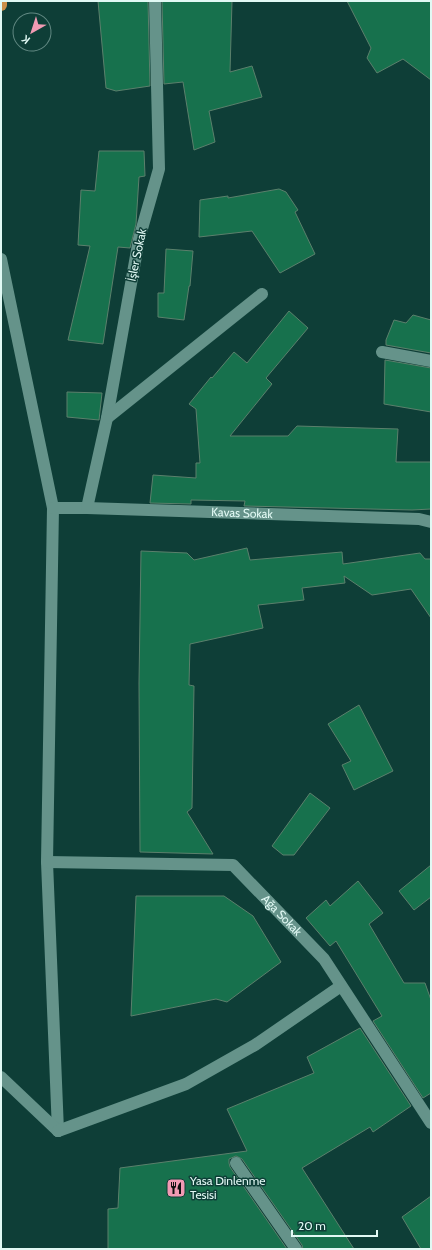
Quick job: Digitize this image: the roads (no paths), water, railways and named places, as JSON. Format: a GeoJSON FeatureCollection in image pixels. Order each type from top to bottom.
{"type":"FeatureCollection","features":[{"type":"Feature","properties":{"kind":"street","name":"İşler Sokak"},"geometry":{"type":"LineString","coordinates":[[87,508],[107,418],[139,239],[159,169],[155,1]]}},
{"type":"Feature","properties":{"kind":"street"},"geometry":{"type":"LineString","coordinates":[[1,259],[53,508],[47,862],[58,1131]]}},
{"type":"Feature","properties":{"kind":"street"},"geometry":{"type":"LineString","coordinates":[[107,418],[262,294]]}},
{"type":"Feature","properties":{"kind":"street"},"geometry":{"type":"LineString","coordinates":[[382,352],[431,361]]}},
{"type":"Feature","properties":{"kind":"street","name":"Kavas Sokak"},"geometry":{"type":"LineString","coordinates":[[53,508],[419,519],[431,522]]}},
{"type":"Feature","properties":{"kind":"street","name":"Ağa Sokak"},"geometry":{"type":"LineString","coordinates":[[47,862],[233,865],[324,959],[431,1123]]}},
{"type":"Feature","properties":{"kind":"street"},"geometry":{"type":"LineString","coordinates":[[58,1131],[186,1084],[255,1045],[341,986]]}},
{"type":"Feature","properties":{"kind":"street"},"geometry":{"type":"LineString","coordinates":[[1,1077],[58,1131]]}},
{"type":"Feature","properties":{"kind":"street"},"geometry":{"type":"LineString","coordinates":[[236,1163],[296,1249]]}},
{"type":"Feature","properties":{"kind":"place","name":"Yasa Dinlenme Tesisi"},"geometry":{"type":"Point","coordinates":[176,1188]}}]}
